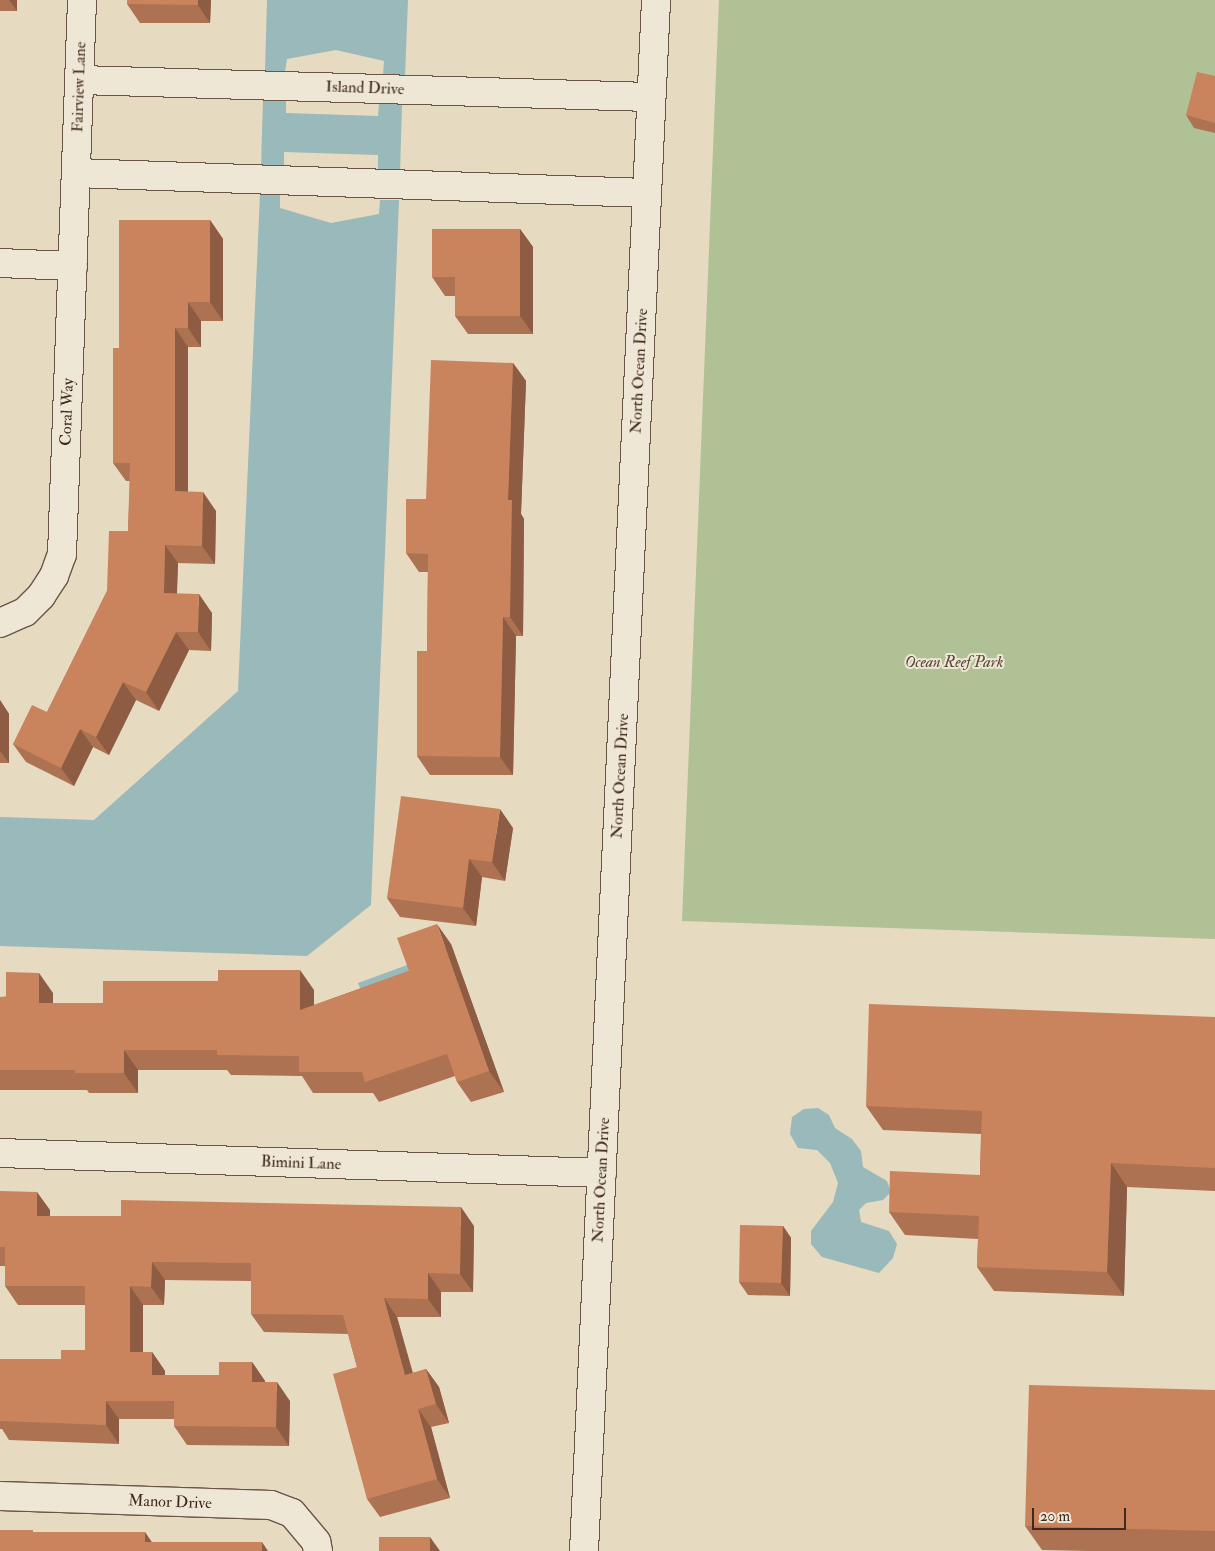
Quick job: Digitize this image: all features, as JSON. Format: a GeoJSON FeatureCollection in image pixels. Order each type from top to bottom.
{"type":"FeatureCollection","features":[{"type":"Feature","properties":{"kind":"street","name":"Fairview Lane"},"geometry":{"type":"LineString","coordinates":[[76,173],[82,0]]}},
{"type":"Feature","properties":{"kind":"street","name":"North Ocean Drive"},"geometry":{"type":"LineString","coordinates":[[584,1551],[656,0]]}},
{"type":"Feature","properties":{"kind":"street","name":"Island Drive"},"geometry":{"type":"LineString","coordinates":[[80,80],[651,97]]}},
{"type":"Feature","properties":{"kind":"street"},"geometry":{"type":"LineString","coordinates":[[76,173],[646,193]]}},
{"type":"Feature","properties":{"kind":"street","name":"Coral Way"},"geometry":{"type":"LineString","coordinates":[[0,623],[25,612],[41,596],[54,576],[62,554],[76,173]]}},
{"type":"Feature","properties":{"kind":"street"},"geometry":{"type":"LineString","coordinates":[[0,263],[73,266]]}},
{"type":"Feature","properties":{"kind":"street","name":"Bimini Lane"},"geometry":{"type":"LineString","coordinates":[[0,1153],[602,1173]]}},
{"type":"Feature","properties":{"kind":"street","name":"Manor Drive"},"geometry":{"type":"LineString","coordinates":[[0,1496],[271,1505],[292,1513],[316,1542],[318,1551]]}},
{"type":"Feature","properties":{"kind":"green space","name":"Ocean Reef Park"},"geometry":{"type":"Polygon","coordinates":[[[719,0],[1215,0],[1215,939],[682,921],[719,0]]]}},
{"type":"Feature","properties":{"kind":"water"},"geometry":{"type":"Polygon","coordinates":[[[267,0],[408,0],[405,76],[383,75],[384,61],[336,50],[287,59],[285,71],[265,71],[267,0]]]}},
{"type":"Feature","properties":{"kind":"water"},"geometry":{"type":"Polygon","coordinates":[[[263,98],[286,98],[286,113],[378,116],[379,104],[402,104],[400,173],[378,173],[378,155],[284,152],[284,167],[261,167],[263,98]]]}},
{"type":"Feature","properties":{"kind":"water"},"geometry":{"type":"Polygon","coordinates":[[[260,194],[280,194],[280,208],[331,223],[379,214],[380,200],[399,200],[371,905],[307,956],[0,946],[0,817],[94,820],[238,691],[260,194]]]}},
{"type":"Feature","properties":{"kind":"water"},"geometry":{"type":"Polygon","coordinates":[[[410,964],[419,986],[367,1006],[358,983],[410,964]]]}},
{"type":"Feature","properties":{"kind":"water"},"geometry":{"type":"Polygon","coordinates":[[[818,1108],[829,1115],[835,1128],[852,1139],[861,1151],[863,1167],[887,1181],[891,1192],[883,1200],[866,1203],[859,1210],[861,1222],[889,1231],[897,1244],[893,1258],[879,1273],[822,1257],[811,1244],[811,1231],[833,1202],[838,1183],[830,1163],[817,1150],[798,1148],[790,1134],[792,1117],[804,1109],[818,1108]]]}},
{"type":"Feature","properties":{"kind":"building"},"geometry":{"type":"Polygon","coordinates":[[[127,0],[198,0],[198,5],[127,4],[127,0]]]}},
{"type":"Feature","properties":{"kind":"building"},"geometry":{"type":"Polygon","coordinates":[[[1197,72],[1215,76],[1215,123],[1186,115],[1197,72]]]}},
{"type":"Feature","properties":{"kind":"building"},"geometry":{"type":"Polygon","coordinates":[[[119,220],[210,220],[210,302],[188,302],[188,328],[175,328],[175,491],[203,492],[202,546],[165,545],[164,593],[199,594],[198,632],[176,632],[146,692],[123,682],[96,737],[80,729],[61,768],[13,744],[32,705],[47,712],[107,591],[109,531],[128,531],[130,463],[113,463],[113,348],[119,348],[119,220]]]}},
{"type":"Feature","properties":{"kind":"building"},"geometry":{"type":"Polygon","coordinates":[[[432,229],[520,229],[520,316],[455,316],[455,277],[432,277],[432,229]]]}},
{"type":"Feature","properties":{"kind":"building"},"geometry":{"type":"Polygon","coordinates":[[[431,360],[513,363],[508,500],[512,500],[510,617],[503,617],[500,757],[417,756],[417,651],[427,651],[428,554],[406,553],[406,499],[426,499],[431,360]]]}},
{"type":"Feature","properties":{"kind":"building"},"geometry":{"type":"Polygon","coordinates":[[[401,796],[500,809],[492,862],[469,859],[463,908],[387,898],[401,796]]]}},
{"type":"Feature","properties":{"kind":"building"},"geometry":{"type":"Polygon","coordinates":[[[437,924],[489,1071],[457,1082],[447,1054],[365,1082],[362,1072],[299,1072],[299,1056],[217,1055],[217,1050],[124,1050],[124,1073],[75,1073],[75,1070],[0,1070],[0,997],[6,997],[6,972],[39,973],[39,1003],[103,1003],[103,981],[218,981],[218,970],[300,970],[300,1010],[409,971],[397,938],[437,924]]]}},
{"type":"Feature","properties":{"kind":"building"},"geometry":{"type":"Polygon","coordinates":[[[869,1004],[1215,1017],[1215,1168],[1111,1163],[1107,1272],[977,1267],[979,1216],[889,1212],[890,1171],[980,1175],[982,1111],[866,1106],[869,1004]]]}},
{"type":"Feature","properties":{"kind":"building"},"geometry":{"type":"Polygon","coordinates":[[[0,1191],[37,1192],[37,1216],[121,1216],[121,1200],[461,1207],[460,1274],[428,1273],[428,1299],[384,1298],[405,1375],[426,1369],[436,1404],[418,1409],[437,1479],[367,1499],[333,1374],[357,1367],[343,1315],[251,1314],[251,1263],[152,1262],[151,1287],[130,1286],[130,1352],[152,1352],[152,1375],[219,1375],[219,1362],[252,1362],[252,1382],[277,1382],[276,1427],[174,1426],[174,1401],[106,1401],[106,1425],[0,1421],[0,1359],[61,1359],[61,1350],[85,1350],[85,1286],[5,1286],[5,1247],[0,1247],[0,1191]]]}},
{"type":"Feature","properties":{"kind":"building"},"geometry":{"type":"Polygon","coordinates":[[[740,1225],[783,1226],[781,1283],[739,1282],[740,1225]]]}},
{"type":"Feature","properties":{"kind":"building"},"geometry":{"type":"Polygon","coordinates":[[[1029,1385],[1215,1390],[1215,1531],[1025,1526],[1029,1385]]]}},
{"type":"Feature","properties":{"kind":"building"},"geometry":{"type":"Polygon","coordinates":[[[0,1530],[33,1530],[33,1532],[145,1532],[145,1542],[262,1542],[262,1551],[0,1551],[0,1530]]]}},
{"type":"Feature","properties":{"kind":"building"},"geometry":{"type":"Polygon","coordinates":[[[379,1537],[430,1537],[430,1551],[379,1551],[379,1537]]]}}]}
